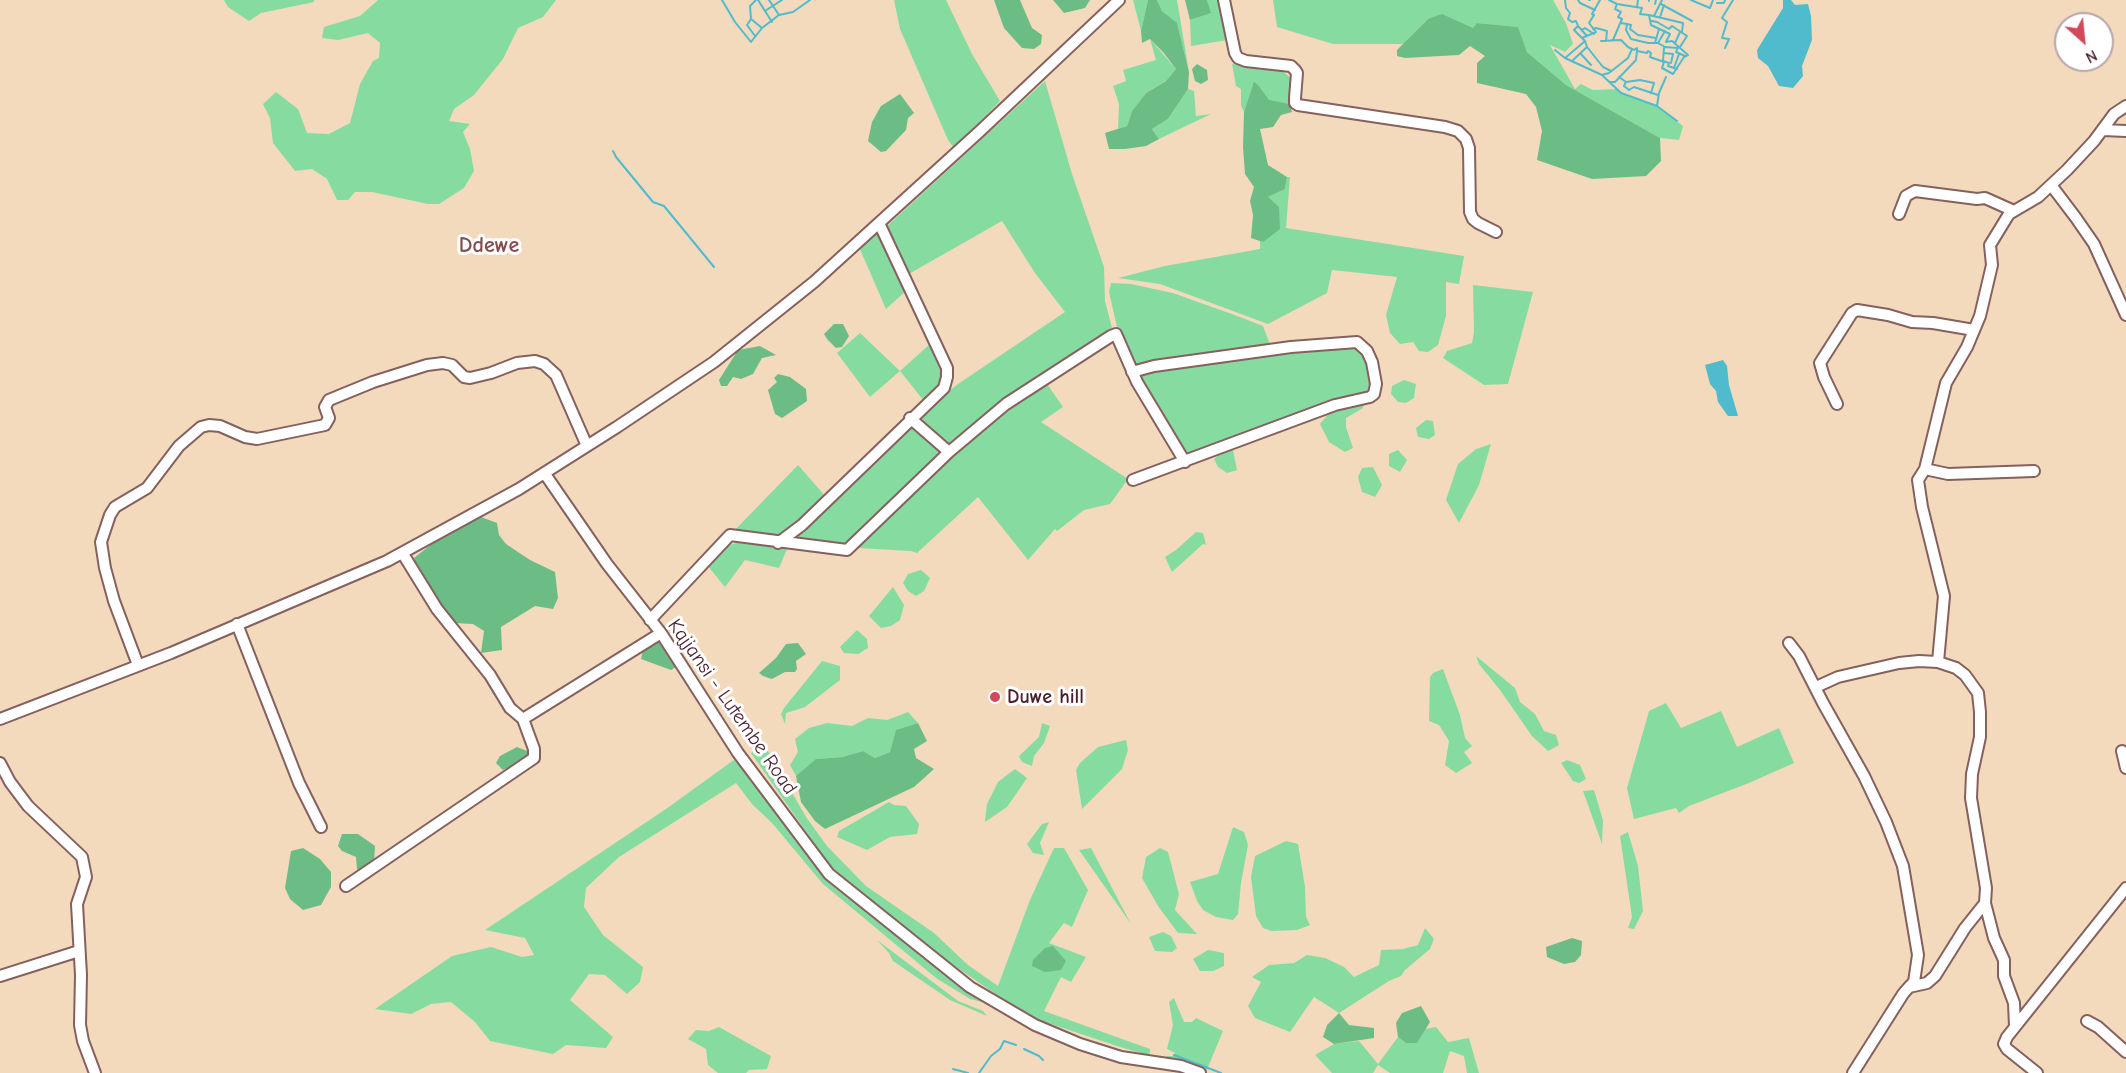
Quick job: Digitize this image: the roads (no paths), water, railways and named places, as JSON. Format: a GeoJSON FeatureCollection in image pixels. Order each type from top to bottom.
{"type":"FeatureCollection","features":[{"type":"Feature","properties":{"kind":"street"},"geometry":{"type":"LineString","coordinates":[[0,719],[138,665],[403,554],[545,474],[658,401],[741,341],[814,282],[979,132],[1119,0]]}},
{"type":"Feature","properties":{"kind":"street"},"geometry":{"type":"LineString","coordinates":[[1224,0],[1238,58],[1291,66],[1295,69],[1297,73],[1295,103],[1298,105],[1445,126],[1458,131],[1466,139],[1469,148],[1470,212],[1478,223],[1496,232]]}},
{"type":"Feature","properties":{"kind":"street"},"geometry":{"type":"LineString","coordinates":[[1938,662],[1944,596],[1936,571],[1918,480],[1925,469],[1946,383],[1967,347],[1980,316],[1992,265],[1990,245],[2009,214],[2051,185],[2103,130],[2114,114],[2126,106]]}},
{"type":"Feature","properties":{"kind":"street"},"geometry":{"type":"LineString","coordinates":[[2103,130],[2126,131]]}},
{"type":"Feature","properties":{"kind":"street"},"geometry":{"type":"LineString","coordinates":[[2051,185],[2094,244],[2126,315]]}},
{"type":"Feature","properties":{"kind":"street"},"geometry":{"type":"LineString","coordinates":[[1899,214],[1906,196],[1916,191],[1977,199],[1985,198],[2014,211]]}},
{"type":"Feature","properties":{"kind":"street"},"geometry":{"type":"LineString","coordinates":[[778,543],[802,525],[910,418],[944,388],[947,368],[879,223]]}},
{"type":"Feature","properties":{"kind":"street"},"geometry":{"type":"LineString","coordinates":[[1837,404],[1820,363],[1852,313],[1857,310],[1912,322],[1974,330]]}},
{"type":"Feature","properties":{"kind":"street"},"geometry":{"type":"LineString","coordinates":[[650,620],[730,535],[778,543],[847,550],[949,452],[1026,390],[1116,334],[1132,372],[1185,462]]}},
{"type":"Feature","properties":{"kind":"street"},"geometry":{"type":"LineString","coordinates":[[1132,372],[1154,366],[1338,342],[1357,342],[1367,351],[1372,362],[1376,384],[1374,394],[1370,397],[1325,409],[1133,480]]}},
{"type":"Feature","properties":{"kind":"street"},"geometry":{"type":"LineString","coordinates":[[138,665],[114,601],[101,542],[115,507],[147,488],[178,446],[201,427],[220,426],[245,437],[257,439],[325,425],[329,418],[325,407],[329,400],[374,382],[427,365],[443,363],[452,365],[464,377],[470,378],[517,363],[535,361],[544,364],[556,375],[586,446]]}},
{"type":"Feature","properties":{"kind":"street"},"geometry":{"type":"LineString","coordinates":[[910,418],[949,452]]}},
{"type":"Feature","properties":{"kind":"street"},"geometry":{"type":"LineString","coordinates":[[1925,469],[1948,474],[2034,471]]}},
{"type":"Feature","properties":{"kind":"street","name":"Kajjansi - Lutembe Road"},"geometry":{"type":"LineString","coordinates":[[545,474],[607,564],[661,633],[738,753],[829,874],[970,987],[1035,1025],[1080,1044],[1121,1057],[1181,1066],[1200,1073]]}},
{"type":"Feature","properties":{"kind":"street"},"geometry":{"type":"LineString","coordinates":[[346,886],[534,758],[534,749],[523,719],[510,708],[490,675],[437,609],[403,554]]}},
{"type":"Feature","properties":{"kind":"street"},"geometry":{"type":"LineString","coordinates":[[237,624],[299,783],[321,827]]}},
{"type":"Feature","properties":{"kind":"street"},"geometry":{"type":"LineString","coordinates":[[523,719],[661,633]]}},
{"type":"Feature","properties":{"kind":"street"},"geometry":{"type":"LineString","coordinates":[[1790,643],[1864,776],[1886,822],[1903,866],[1918,955],[1914,981],[1903,994],[1853,1073]]}},
{"type":"Feature","properties":{"kind":"street"},"geometry":{"type":"LineString","coordinates":[[1816,687],[1838,677],[1899,663],[1919,661],[1938,662],[1956,668],[1965,675],[1978,693],[1980,737],[1972,774],[1971,798],[1986,888],[1985,903],[1994,938],[2004,960],[2004,976],[2014,1003],[2015,1027]]}},
{"type":"Feature","properties":{"kind":"street"},"geometry":{"type":"LineString","coordinates":[[2122,751],[2126,768]]}},
{"type":"Feature","properties":{"kind":"street"},"geometry":{"type":"LineString","coordinates":[[0,763],[10,782],[28,806],[82,856],[86,877],[77,904],[82,993],[80,1025],[83,1041],[95,1073]]}},
{"type":"Feature","properties":{"kind":"street"},"geometry":{"type":"LineString","coordinates":[[2037,1073],[2007,1049],[2004,1044],[2007,1037],[2126,888]]}},
{"type":"Feature","properties":{"kind":"street"},"geometry":{"type":"LineString","coordinates":[[1909,987],[1927,983],[1935,976],[1965,928],[1985,903]]}},
{"type":"Feature","properties":{"kind":"street"},"geometry":{"type":"LineString","coordinates":[[0,976],[79,951]]}},
{"type":"Feature","properties":{"kind":"street"},"geometry":{"type":"LineString","coordinates":[[2087,1021],[2098,1027],[2126,1052]]}},
{"type":"Feature","properties":{"kind":"water"},"geometry":{"type":"Polygon","coordinates":[[[1783,0],[1791,0],[1795,5],[1808,4],[1811,16],[1812,40],[1802,66],[1803,76],[1793,88],[1779,86],[1768,66],[1758,58],[1757,50],[1783,8],[1783,0]]]}},
{"type":"Feature","properties":{"kind":"water"},"geometry":{"type":"Polygon","coordinates":[[[1723,360],[1727,366],[1729,385],[1738,416],[1728,416],[1718,402],[1716,391],[1710,384],[1705,365],[1723,360]]]}},
{"type":"Feature","properties":{"kind":"waterway"},"geometry":{"type":"LineString","coordinates":[[722,0],[735,22],[751,42],[762,28],[779,15],[793,12],[810,0]]}},
{"type":"Feature","properties":{"kind":"waterway"},"geometry":{"type":"LineString","coordinates":[[756,0],[750,6],[751,19],[762,28]]}},
{"type":"Feature","properties":{"kind":"waterway"},"geometry":{"type":"LineString","coordinates":[[758,0],[772,22]]}},
{"type":"Feature","properties":{"kind":"waterway"},"geometry":{"type":"LineString","coordinates":[[769,0],[779,15]]}},
{"type":"Feature","properties":{"kind":"waterway"},"geometry":{"type":"LineString","coordinates":[[765,11],[782,0]]}},
{"type":"Feature","properties":{"kind":"waterway"},"geometry":{"type":"LineString","coordinates":[[1565,0],[1566,8],[1570,13],[1568,19],[1572,22],[1576,21],[1578,26],[1574,30],[1585,41],[1603,67],[1611,71]]}},
{"type":"Feature","properties":{"kind":"waterway"},"geometry":{"type":"LineString","coordinates":[[1578,0],[1595,10]]}},
{"type":"Feature","properties":{"kind":"waterway"},"geometry":{"type":"LineString","coordinates":[[1582,38],[1596,32],[1589,23],[1600,0]]}},
{"type":"Feature","properties":{"kind":"waterway"},"geometry":{"type":"LineString","coordinates":[[1601,41],[1621,40],[1634,50],[1637,48],[1637,51],[1647,53],[1648,51],[1651,53],[1650,57],[1664,62],[1662,68],[1673,74],[1684,57],[1688,55],[1672,41],[1666,42],[1670,34],[1651,25],[1649,15],[1640,14],[1642,8],[1617,4],[1609,0]]}},
{"type":"Feature","properties":{"kind":"waterway"},"geometry":{"type":"LineString","coordinates":[[1637,7],[1638,0]]}},
{"type":"Feature","properties":{"kind":"waterway"},"geometry":{"type":"LineString","coordinates":[[1655,4],[1656,0]]}},
{"type":"Feature","properties":{"kind":"waterway"},"geometry":{"type":"LineString","coordinates":[[1654,16],[1662,0]]}},
{"type":"Feature","properties":{"kind":"waterway"},"geometry":{"type":"LineString","coordinates":[[1691,0],[1710,8],[1713,0]]}},
{"type":"Feature","properties":{"kind":"waterway"},"geometry":{"type":"LineString","coordinates":[[1717,3],[1724,3],[1725,0]]}},
{"type":"Feature","properties":{"kind":"waterway"},"geometry":{"type":"LineString","coordinates":[[1725,48],[1729,39],[1722,38],[1727,22],[1722,18],[1733,0]]}},
{"type":"Feature","properties":{"kind":"waterway"},"geometry":{"type":"LineString","coordinates":[[1613,40],[1622,19],[1618,17],[1621,12],[1615,9],[1617,4]]}},
{"type":"Feature","properties":{"kind":"waterway"},"geometry":{"type":"LineString","coordinates":[[1661,4],[1692,21]]}},
{"type":"Feature","properties":{"kind":"waterway"},"geometry":{"type":"LineString","coordinates":[[1660,17],[1664,5]]}},
{"type":"Feature","properties":{"kind":"waterway"},"geometry":{"type":"LineString","coordinates":[[1649,15],[1683,23],[1682,32]]}},
{"type":"Feature","properties":{"kind":"waterway"},"geometry":{"type":"LineString","coordinates":[[751,19],[747,25],[755,36]]}},
{"type":"Feature","properties":{"kind":"waterway"},"geometry":{"type":"LineString","coordinates":[[1652,21],[1669,29],[1672,26],[1687,36],[1680,47]]}},
{"type":"Feature","properties":{"kind":"waterway"},"geometry":{"type":"LineString","coordinates":[[1621,23],[1627,24],[1626,30],[1631,39],[1678,48]]}},
{"type":"Feature","properties":{"kind":"waterway"},"geometry":{"type":"LineString","coordinates":[[1627,24],[1631,25],[1630,29],[1638,35],[1656,38]]}},
{"type":"Feature","properties":{"kind":"waterway"},"geometry":{"type":"LineString","coordinates":[[1578,26],[1587,36]]}},
{"type":"Feature","properties":{"kind":"waterway"},"geometry":{"type":"LineString","coordinates":[[1582,30],[1585,28],[1594,34]]}},
{"type":"Feature","properties":{"kind":"waterway"},"geometry":{"type":"LineString","coordinates":[[1593,29],[1607,31],[1606,41]]}},
{"type":"Feature","properties":{"kind":"waterway"},"geometry":{"type":"LineString","coordinates":[[1655,43],[1659,29]]}},
{"type":"Feature","properties":{"kind":"waterway"},"geometry":{"type":"LineString","coordinates":[[1658,43],[1665,31]]}},
{"type":"Feature","properties":{"kind":"waterway"},"geometry":{"type":"LineString","coordinates":[[1675,43],[1680,32]]}},
{"type":"Feature","properties":{"kind":"waterway"},"geometry":{"type":"LineString","coordinates":[[1565,58],[1584,42]]}},
{"type":"Feature","properties":{"kind":"waterway"},"geometry":{"type":"LineString","coordinates":[[1572,61],[1587,47]]}},
{"type":"Feature","properties":{"kind":"waterway"},"geometry":{"type":"LineString","coordinates":[[1678,47],[1676,52],[1685,56]]}},
{"type":"Feature","properties":{"kind":"waterway"},"geometry":{"type":"LineString","coordinates":[[1664,48],[1663,61],[1669,63],[1668,66],[1677,69]]}},
{"type":"Feature","properties":{"kind":"waterway"},"geometry":{"type":"LineString","coordinates":[[1602,75],[1609,73],[1628,58],[1632,49]]}},
{"type":"Feature","properties":{"kind":"waterway"},"geometry":{"type":"LineString","coordinates":[[1555,50],[1565,58],[1602,75],[1621,93],[1657,106],[1677,121]]}},
{"type":"Feature","properties":{"kind":"waterway"},"geometry":{"type":"LineString","coordinates":[[1610,82],[1615,82],[1636,60],[1637,51]]}},
{"type":"Feature","properties":{"kind":"waterway"},"geometry":{"type":"LineString","coordinates":[[1664,53],[1673,54],[1671,63]]}},
{"type":"Feature","properties":{"kind":"waterway"},"geometry":{"type":"LineString","coordinates":[[1581,54],[1591,65]]}},
{"type":"Feature","properties":{"kind":"waterway"},"geometry":{"type":"LineString","coordinates":[[1674,68],[1679,54]]}},
{"type":"Feature","properties":{"kind":"waterway"},"geometry":{"type":"LineString","coordinates":[[1619,77],[1626,82],[1624,86],[1629,90],[1634,87],[1658,95]]}},
{"type":"Feature","properties":{"kind":"waterway"},"geometry":{"type":"LineString","coordinates":[[1657,106],[1659,93],[1666,77]]}},
{"type":"Feature","properties":{"kind":"waterway"},"geometry":{"type":"LineString","coordinates":[[1626,82],[1640,80],[1654,83],[1651,93]]}},
{"type":"Feature","properties":{"kind":"waterway"},"geometry":{"type":"LineString","coordinates":[[613,151],[653,202],[664,206],[714,267]]}},
{"type":"Feature","properties":{"kind":"waterway"},"geometry":{"type":"LineString","coordinates":[[979,1073],[1004,1041],[1016,1045]]}},
{"type":"Feature","properties":{"kind":"waterway"},"geometry":{"type":"LineString","coordinates":[[1024,1049],[1043,1060]]}},
{"type":"Feature","properties":{"kind":"waterway"},"geometry":{"type":"LineString","coordinates":[[1174,1055],[1221,1073]]}},
{"type":"Feature","properties":{"kind":"waterway"},"geometry":{"type":"LineString","coordinates":[[953,1069],[968,1073]]}},
{"type":"Feature","properties":{"kind":"place","name":"Duwe hill"},"geometry":{"type":"Point","coordinates":[995,697]}},
{"type":"Feature","properties":{"kind":"district","name":"Ddewe"},"geometry":{"type":"Point","coordinates":[489,246]}}]}
